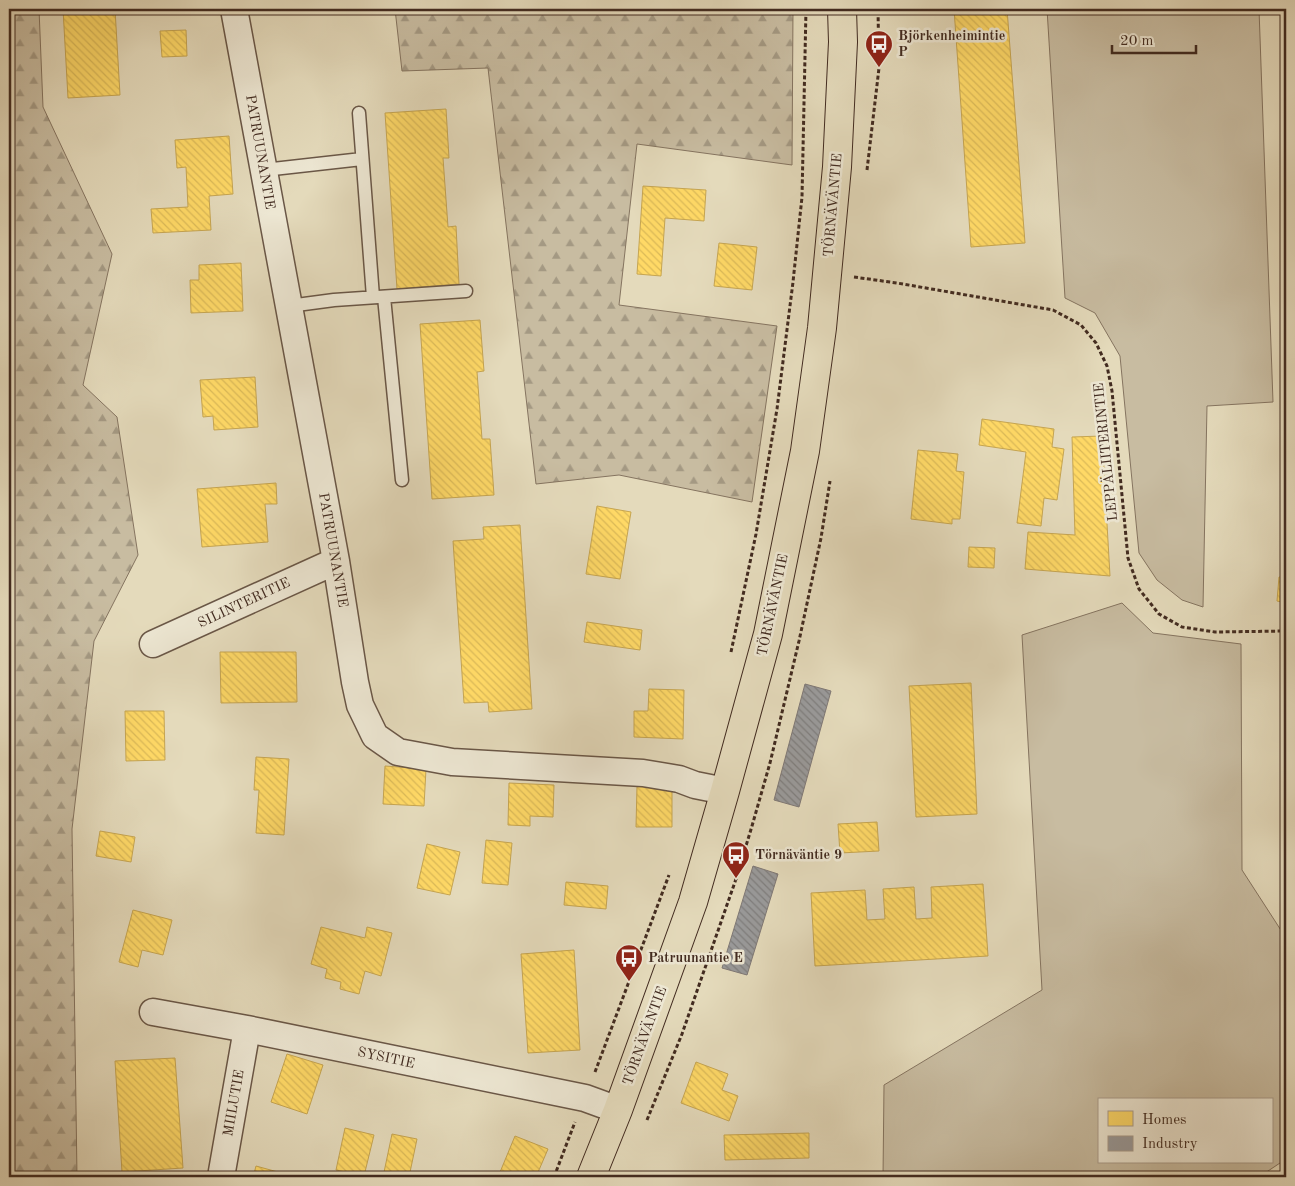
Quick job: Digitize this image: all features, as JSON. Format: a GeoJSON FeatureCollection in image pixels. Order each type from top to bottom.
{"type":"FeatureCollection","features":[{"type":"Feature","properties":{"kind":"main road","name":"TÖRNÄVÄNTIE"},"geometry":{"type":"LineString","coordinates":[[591,1177],[618,1110],[692,902],[768,634],[803,460],[822,328],[837,167],[843,42],[842,9]]}},
{"type":"Feature","properties":{"kind":"street","name":"PATRUUNANTIE"},"geometry":{"type":"LineString","coordinates":[[234,9],[336,561],[360,705],[375,736],[398,752],[452,762],[643,773],[679,779],[695,785],[725,791]]}},
{"type":"Feature","properties":{"kind":"street","name":"SILINTERITIE"},"geometry":{"type":"LineString","coordinates":[[153,644],[336,561]]}},
{"type":"Feature","properties":{"kind":"street","name":"SYSITIE"},"geometry":{"type":"LineString","coordinates":[[153,1012],[585,1098],[618,1110]]}},
{"type":"Feature","properties":{"kind":"street","name":"MIILUTIE"},"geometry":{"type":"LineString","coordinates":[[221,1177],[247,1030]]}},
{"type":"Feature","properties":{"kind":"lane"},"geometry":{"type":"LineString","coordinates":[[359,114],[362,159],[402,480]]}},
{"type":"Feature","properties":{"kind":"lane"},"geometry":{"type":"LineString","coordinates":[[264,170],[362,159]]}},
{"type":"Feature","properties":{"kind":"lane"},"geometry":{"type":"LineString","coordinates":[[289,306],[334,300],[466,291]]}},
{"type":"Feature","properties":{"kind":"path"},"geometry":{"type":"LineString","coordinates":[[730,660],[756,534],[777,409],[793,282],[802,197],[806,9]]}},
{"type":"Feature","properties":{"kind":"path","name":"LEPPÄLIITERINTIE"},"geometry":{"type":"LineString","coordinates":[[827,274],[897,282],[1053,310],[1081,325],[1096,343],[1107,366],[1112,391],[1128,558],[1139,589],[1159,614],[1182,627],[1215,632],[1286,631]]}},
{"type":"Feature","properties":{"kind":"path"},"geometry":{"type":"LineString","coordinates":[[554,1177],[670,872]]}},
{"type":"Feature","properties":{"kind":"green space"},"geometry":{"type":"Polygon","coordinates":[[[9,9],[39,9],[43,107],[112,254],[83,385],[117,417],[138,555],[94,641],[72,829],[77,1177],[14,1177],[13,1017],[9,997],[9,9]]]}},
{"type":"Feature","properties":{"kind":"green space"},"geometry":{"type":"Polygon","coordinates":[[[395,9],[793,9],[792,165],[637,144],[619,305],[777,326],[752,502],[619,475],[536,484],[488,68],[402,71],[395,9]]]}},
{"type":"Feature","properties":{"kind":"green space"},"geometry":{"type":"Polygon","coordinates":[[[1047,9],[1259,9],[1273,402],[1207,406],[1203,607],[1182,600],[1157,580],[1139,553],[1120,356],[1095,313],[1065,298],[1047,9]]]}},
{"type":"Feature","properties":{"kind":"green space"},"geometry":{"type":"Polygon","coordinates":[[[1122,603],[1153,633],[1241,644],[1242,870],[1286,938],[1286,1159],[1259,1177],[883,1177],[884,1085],[1042,990],[1022,635],[1122,603]]]}},
{"type":"Feature","properties":{"kind":"water"},"geometry":{"type":"Polygon","coordinates":[[[9,997],[13,1017],[14,1177],[9,1177],[9,997]]]}},
{"type":"Feature","properties":{"kind":"building: Homes"},"geometry":{"type":"Polygon","coordinates":[[[63,9],[115,9],[120,95],[68,98],[63,9]]]}},
{"type":"Feature","properties":{"kind":"building: Homes"},"geometry":{"type":"Polygon","coordinates":[[[954,9],[1007,9],[1025,243],[971,247],[954,9]]]}},
{"type":"Feature","properties":{"kind":"building: Homes"},"geometry":{"type":"Polygon","coordinates":[[[186,30],[187,56],[162,57],[160,31],[186,30]]]}},
{"type":"Feature","properties":{"kind":"building: Homes"},"geometry":{"type":"Polygon","coordinates":[[[446,109],[449,158],[443,158],[448,227],[456,226],[459,284],[397,289],[385,113],[446,109]]]}},
{"type":"Feature","properties":{"kind":"building: Homes"},"geometry":{"type":"Polygon","coordinates":[[[229,136],[233,194],[209,196],[211,230],[153,233],[151,209],[188,207],[186,167],[177,168],[175,140],[229,136]]]}},
{"type":"Feature","properties":{"kind":"building: Homes"},"geometry":{"type":"Polygon","coordinates":[[[643,186],[706,190],[704,221],[665,218],[661,276],[637,274],[643,186]]]}},
{"type":"Feature","properties":{"kind":"building: Homes"},"geometry":{"type":"Polygon","coordinates":[[[719,243],[757,247],[752,290],[714,286],[719,243]]]}},
{"type":"Feature","properties":{"kind":"building: Homes"},"geometry":{"type":"Polygon","coordinates":[[[241,263],[243,311],[191,313],[190,280],[199,280],[199,265],[241,263]]]}},
{"type":"Feature","properties":{"kind":"building: Homes"},"geometry":{"type":"Polygon","coordinates":[[[480,320],[484,371],[477,372],[482,439],[490,439],[494,495],[432,499],[420,324],[480,320]]]}},
{"type":"Feature","properties":{"kind":"building: Homes"},"geometry":{"type":"Polygon","coordinates":[[[255,377],[258,427],[214,430],[213,416],[203,417],[200,380],[255,377]]]}},
{"type":"Feature","properties":{"kind":"building: Homes"},"geometry":{"type":"Polygon","coordinates":[[[982,419],[1054,429],[1052,447],[1064,449],[1057,500],[1044,498],[1041,526],[1017,523],[1026,452],[979,445],[982,419]]]}},
{"type":"Feature","properties":{"kind":"building: Homes"},"geometry":{"type":"Polygon","coordinates":[[[1102,436],[1110,576],[1025,569],[1028,532],[1075,535],[1072,437],[1102,436]]]}},
{"type":"Feature","properties":{"kind":"building: Homes"},"geometry":{"type":"Polygon","coordinates":[[[918,450],[958,454],[956,471],[964,472],[960,519],[952,519],[952,524],[911,519],[918,450]]]}},
{"type":"Feature","properties":{"kind":"building: Homes"},"geometry":{"type":"Polygon","coordinates":[[[276,483],[277,504],[265,504],[268,542],[202,547],[197,489],[276,483]]]}},
{"type":"Feature","properties":{"kind":"building: Homes"},"geometry":{"type":"Polygon","coordinates":[[[597,506],[631,512],[620,579],[586,574],[597,506]]]}},
{"type":"Feature","properties":{"kind":"building: Homes"},"geometry":{"type":"Polygon","coordinates":[[[520,525],[532,709],[489,712],[488,702],[464,703],[453,541],[484,539],[483,527],[520,525]]]}},
{"type":"Feature","properties":{"kind":"building: Homes"},"geometry":{"type":"Polygon","coordinates":[[[969,547],[995,548],[994,568],[968,567],[969,547]]]}},
{"type":"Feature","properties":{"kind":"building: Homes"},"geometry":{"type":"Polygon","coordinates":[[[1279,577],[1286,577],[1286,603],[1277,601],[1279,577]]]}},
{"type":"Feature","properties":{"kind":"building: Homes"},"geometry":{"type":"Polygon","coordinates":[[[587,622],[642,630],[640,650],[584,642],[587,622]]]}},
{"type":"Feature","properties":{"kind":"building: Homes"},"geometry":{"type":"Polygon","coordinates":[[[220,652],[296,652],[297,702],[221,703],[220,652]]]}},
{"type":"Feature","properties":{"kind":"building: Homes"},"geometry":{"type":"Polygon","coordinates":[[[971,683],[977,814],[916,817],[909,686],[971,683]]]}},
{"type":"Feature","properties":{"kind":"building: Homes"},"geometry":{"type":"Polygon","coordinates":[[[649,689],[684,690],[683,739],[634,737],[634,711],[648,711],[649,689]]]}},
{"type":"Feature","properties":{"kind":"building: Homes"},"geometry":{"type":"Polygon","coordinates":[[[125,711],[164,711],[165,760],[126,761],[125,711]]]}},
{"type":"Feature","properties":{"kind":"building: Homes"},"geometry":{"type":"Polygon","coordinates":[[[256,757],[289,759],[284,835],[256,833],[259,790],[254,790],[256,757]]]}},
{"type":"Feature","properties":{"kind":"building: Homes"},"geometry":{"type":"Polygon","coordinates":[[[385,766],[426,769],[424,806],[383,804],[385,766]]]}},
{"type":"Feature","properties":{"kind":"building: Homes"},"geometry":{"type":"Polygon","coordinates":[[[509,783],[554,785],[553,817],[530,816],[530,826],[508,825],[509,783]]]}},
{"type":"Feature","properties":{"kind":"building: Homes"},"geometry":{"type":"Polygon","coordinates":[[[637,786],[672,787],[672,827],[636,827],[637,786]]]}},
{"type":"Feature","properties":{"kind":"building: Homes"},"geometry":{"type":"Polygon","coordinates":[[[877,822],[879,851],[840,853],[838,824],[877,822]]]}},
{"type":"Feature","properties":{"kind":"building: Homes"},"geometry":{"type":"Polygon","coordinates":[[[100,831],[135,837],[131,862],[96,856],[100,831]]]}},
{"type":"Feature","properties":{"kind":"building: Homes"},"geometry":{"type":"Polygon","coordinates":[[[486,840],[512,843],[508,885],[482,883],[486,840]]]}},
{"type":"Feature","properties":{"kind":"building: Homes"},"geometry":{"type":"Polygon","coordinates":[[[427,844],[460,852],[450,895],[417,888],[427,844]]]}},
{"type":"Feature","properties":{"kind":"building: Homes"},"geometry":{"type":"Polygon","coordinates":[[[566,882],[608,886],[606,909],[564,905],[566,882]]]}},
{"type":"Feature","properties":{"kind":"building: Homes"},"geometry":{"type":"Polygon","coordinates":[[[983,884],[988,956],[815,966],[811,893],[865,890],[867,920],[885,919],[883,889],[914,887],[916,919],[932,918],[931,887],[983,884]]]}},
{"type":"Feature","properties":{"kind":"building: Homes"},"geometry":{"type":"Polygon","coordinates":[[[133,910],[172,920],[163,955],[142,950],[138,967],[119,962],[133,910]]]}},
{"type":"Feature","properties":{"kind":"building: Homes"},"geometry":{"type":"Polygon","coordinates":[[[321,927],[365,938],[367,927],[392,933],[381,976],[365,971],[359,994],[340,989],[341,982],[325,978],[327,969],[311,964],[321,927]]]}},
{"type":"Feature","properties":{"kind":"building: Homes"},"geometry":{"type":"Polygon","coordinates":[[[574,950],[580,1050],[528,1053],[521,954],[574,950]]]}},
{"type":"Feature","properties":{"kind":"building: Homes"},"geometry":{"type":"Polygon","coordinates":[[[287,1054],[323,1065],[307,1114],[271,1102],[287,1054]]]}},
{"type":"Feature","properties":{"kind":"building: Homes"},"geometry":{"type":"Polygon","coordinates":[[[175,1058],[183,1168],[122,1172],[115,1061],[175,1058]]]}},
{"type":"Feature","properties":{"kind":"building: Homes"},"geometry":{"type":"Polygon","coordinates":[[[696,1062],[728,1074],[722,1090],[738,1096],[729,1121],[681,1103],[696,1062]]]}},
{"type":"Feature","properties":{"kind":"building: Homes"},"geometry":{"type":"Polygon","coordinates":[[[345,1128],[374,1135],[364,1176],[336,1170],[345,1128]]]}},
{"type":"Feature","properties":{"kind":"building: Homes"},"geometry":{"type":"Polygon","coordinates":[[[809,1133],[809,1158],[725,1160],[724,1135],[809,1133]]]}},
{"type":"Feature","properties":{"kind":"building: Homes"},"geometry":{"type":"Polygon","coordinates":[[[392,1134],[417,1139],[409,1177],[383,1177],[392,1134]]]}},
{"type":"Feature","properties":{"kind":"building: Homes"},"geometry":{"type":"Polygon","coordinates":[[[515,1136],[548,1149],[536,1177],[498,1177],[515,1136]]]}},
{"type":"Feature","properties":{"kind":"building: Homes"},"geometry":{"type":"Polygon","coordinates":[[[256,1166],[296,1177],[253,1177],[256,1166]]]}},
{"type":"Feature","properties":{"kind":"building: Industry"},"geometry":{"type":"Polygon","coordinates":[[[805,684],[831,691],[799,807],[774,800],[805,684]]]}},
{"type":"Feature","properties":{"kind":"building: Industry"},"geometry":{"type":"Polygon","coordinates":[[[753,866],[778,874],[747,975],[722,968],[753,866]]]}},
{"type":"Feature","properties":{"kind":"place","name":"Björkenheimintie P"},"geometry":{"type":"Point","coordinates":[879,68]}},
{"type":"Feature","properties":{"kind":"place","name":"Törnäväntie 9"},"geometry":{"type":"Point","coordinates":[736,879]}},
{"type":"Feature","properties":{"kind":"place","name":"Patruunantie E"},"geometry":{"type":"Point","coordinates":[629,982]}}]}
